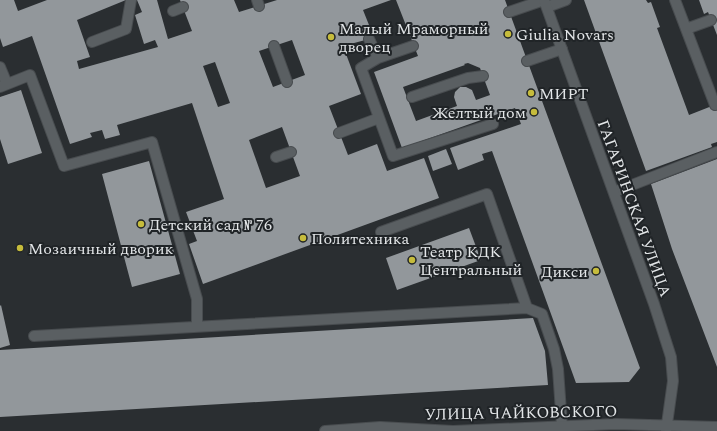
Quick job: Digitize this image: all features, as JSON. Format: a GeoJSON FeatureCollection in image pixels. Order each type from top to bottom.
{"type":"FeatureCollection","features":[{"type":"Feature","properties":{"kind":"street"},"geometry":{"type":"LineString","coordinates":[[92,42],[126,29],[131,0]]}},
{"type":"Feature","properties":{"kind":"street"},"geometry":{"type":"LineString","coordinates":[[509,12],[545,2],[566,0]]}},
{"type":"Feature","properties":{"kind":"street"},"geometry":{"type":"LineString","coordinates":[[675,0],[715,105]]}},
{"type":"Feature","properties":{"kind":"street","name":"ГАГАРИНСКАЯ УЛИЦА"},"geometry":{"type":"LineString","coordinates":[[545,2],[654,304],[671,357],[674,381],[667,428]]}},
{"type":"Feature","properties":{"kind":"street"},"geometry":{"type":"LineString","coordinates":[[173,11],[183,7]]}},
{"type":"Feature","properties":{"kind":"street"},"geometry":{"type":"LineString","coordinates":[[686,29],[711,20]]}},
{"type":"Feature","properties":{"kind":"street"},"geometry":{"type":"LineString","coordinates":[[369,39],[378,58]]}},
{"type":"Feature","properties":{"kind":"street"},"geometry":{"type":"LineString","coordinates":[[274,46],[287,82]]}},
{"type":"Feature","properties":{"kind":"street"},"geometry":{"type":"LineString","coordinates":[[413,46],[378,58],[361,68],[393,156],[493,124]]}},
{"type":"Feature","properties":{"kind":"street"},"geometry":{"type":"LineString","coordinates":[[527,61],[562,49]]}},
{"type":"Feature","properties":{"kind":"street"},"geometry":{"type":"LineString","coordinates":[[0,67],[4,86],[30,75],[64,166],[152,142],[197,299],[197,326]]}},
{"type":"Feature","properties":{"kind":"street"},"geometry":{"type":"LineString","coordinates":[[412,97],[468,78],[483,76]]}},
{"type":"Feature","properties":{"kind":"street"},"geometry":{"type":"LineString","coordinates":[[339,133],[378,118]]}},
{"type":"Feature","properties":{"kind":"street"},"geometry":{"type":"LineString","coordinates":[[276,157],[291,152]]}},
{"type":"Feature","properties":{"kind":"street"},"geometry":{"type":"LineString","coordinates":[[614,192],[717,152]]}},
{"type":"Feature","properties":{"kind":"street"},"geometry":{"type":"LineString","coordinates":[[381,232],[487,194],[527,308]]}},
{"type":"Feature","properties":{"kind":"street"},"geometry":{"type":"LineString","coordinates":[[34,336],[527,308],[542,314],[554,349],[558,368],[562,426]]}},
{"type":"Feature","properties":{"kind":"street","name":"УЛИЦА ЧАЙКОВСКОГО"},"geometry":{"type":"LineString","coordinates":[[325,431],[380,427],[453,431],[616,424],[667,428],[717,427]]}},
{"type":"Feature","properties":{"kind":"building"},"geometry":{"type":"Polygon","coordinates":[[[0,0],[14,0],[18,11],[47,0],[126,0],[77,20],[90,57],[77,61],[79,69],[158,47],[155,40],[144,44],[135,15],[142,12],[137,0],[157,0],[168,39],[192,31],[180,0],[234,0],[239,12],[277,0],[391,0],[363,10],[373,35],[369,39],[343,46],[361,94],[329,106],[348,155],[377,144],[387,171],[424,158],[439,198],[203,284],[189,244],[197,241],[186,212],[224,199],[192,103],[117,125],[120,135],[105,139],[102,130],[90,133],[92,137],[70,144],[32,36],[3,47],[0,38],[0,0]],[[292,40],[259,51],[273,87],[305,75],[292,40]],[[215,62],[203,66],[218,107],[230,103],[215,62]],[[282,127],[249,140],[266,188],[300,176],[282,127]]]}},
{"type":"Feature","properties":{"kind":"building"},"geometry":{"type":"Polygon","coordinates":[[[396,0],[505,0],[640,368],[629,382],[576,383],[492,151],[482,154],[484,160],[458,170],[450,148],[521,124],[515,108],[402,148],[374,72],[418,56],[396,0]],[[468,63],[403,87],[416,121],[457,106],[454,97],[455,92],[460,87],[466,87],[472,90],[476,100],[490,95],[480,68],[468,63]]]}},
{"type":"Feature","properties":{"kind":"building"},"geometry":{"type":"Polygon","coordinates":[[[584,0],[646,0],[648,3],[651,2],[660,27],[657,28],[689,115],[717,104],[717,142],[711,144],[712,147],[646,171],[584,0]]]}},
{"type":"Feature","properties":{"kind":"building"},"geometry":{"type":"Polygon","coordinates":[[[699,0],[717,0],[717,35],[708,12],[704,14],[699,0]]]}},
{"type":"Feature","properties":{"kind":"building"},"geometry":{"type":"Polygon","coordinates":[[[21,90],[42,153],[8,164],[0,139],[0,97],[21,90]]]}},
{"type":"Feature","properties":{"kind":"building"},"geometry":{"type":"Polygon","coordinates":[[[446,149],[452,164],[433,171],[428,156],[446,149]]]}},
{"type":"Feature","properties":{"kind":"building"},"geometry":{"type":"Polygon","coordinates":[[[717,159],[717,367],[672,249],[651,184],[717,159]]]}},
{"type":"Feature","properties":{"kind":"building","name":"Детский сад № 76"},"geometry":{"type":"Polygon","coordinates":[[[149,161],[180,274],[132,287],[102,174],[149,161]]]}},
{"type":"Feature","properties":{"kind":"building"},"geometry":{"type":"Polygon","coordinates":[[[469,228],[481,260],[397,290],[386,258],[469,228]]]}},
{"type":"Feature","properties":{"kind":"building"},"geometry":{"type":"Polygon","coordinates":[[[1,305],[10,345],[0,348],[0,306],[1,305]]]}},
{"type":"Feature","properties":{"kind":"building"},"geometry":{"type":"Polygon","coordinates":[[[533,318],[545,351],[548,385],[0,417],[0,350],[533,318]]]}},
{"type":"Feature","properties":{"kind":"place","name":"Giulia Novars"},"geometry":{"type":"Point","coordinates":[508,34]}},
{"type":"Feature","properties":{"kind":"place","name":"Малый Мраморный дворец"},"geometry":{"type":"Point","coordinates":[331,37]}},
{"type":"Feature","properties":{"kind":"place","name":"МИРТ"},"geometry":{"type":"Point","coordinates":[531,93]}},
{"type":"Feature","properties":{"kind":"place","name":"Желтый дом"},"geometry":{"type":"Point","coordinates":[534,112]}},
{"type":"Feature","properties":{"kind":"place","name":"Детский сад № 76"},"geometry":{"type":"Point","coordinates":[141,224]}},
{"type":"Feature","properties":{"kind":"place","name":"Политехника"},"geometry":{"type":"Point","coordinates":[303,238]}},
{"type":"Feature","properties":{"kind":"place","name":"Мозаичный дворик"},"geometry":{"type":"Point","coordinates":[20,248]}},
{"type":"Feature","properties":{"kind":"place","name":"Театр КДК Центральный"},"geometry":{"type":"Point","coordinates":[412,260]}},
{"type":"Feature","properties":{"kind":"place","name":"Дикси"},"geometry":{"type":"Point","coordinates":[596,271]}}]}
